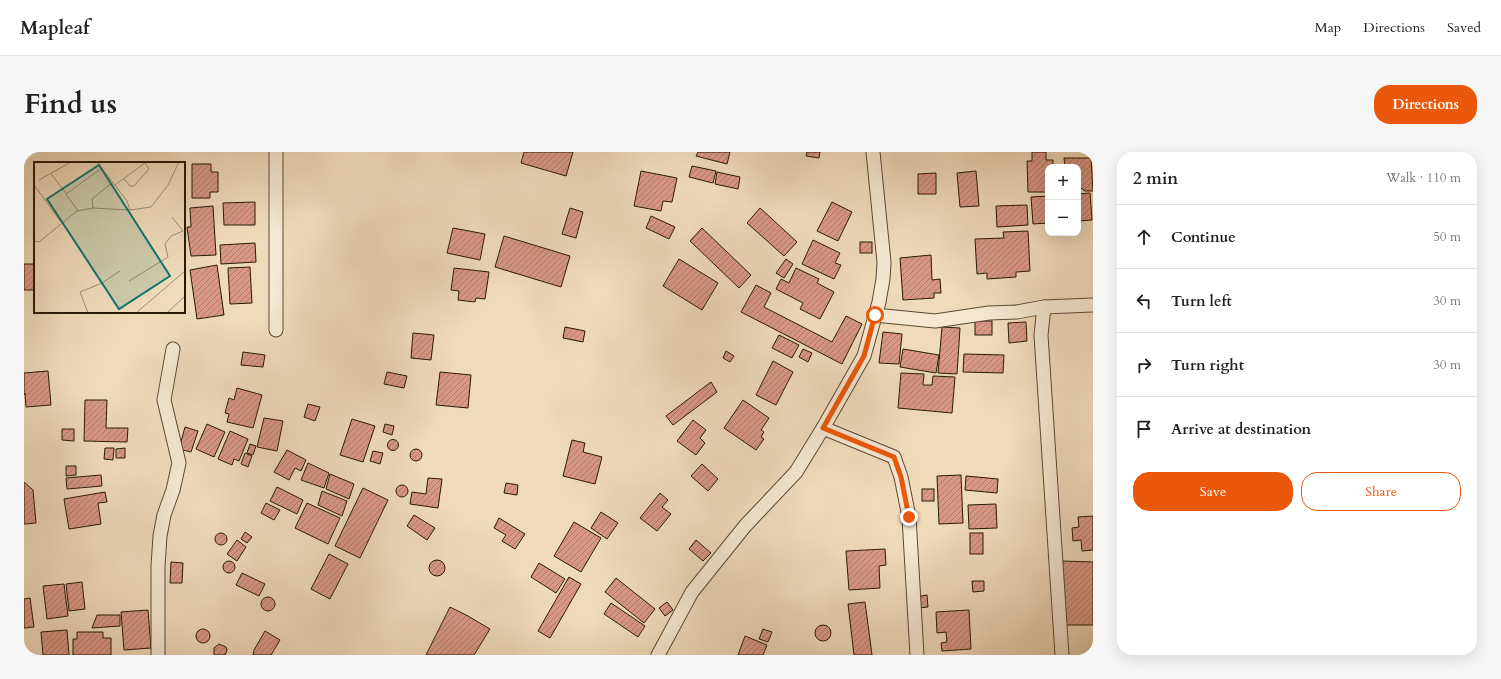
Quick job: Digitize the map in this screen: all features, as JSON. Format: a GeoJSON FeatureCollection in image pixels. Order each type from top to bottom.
{"type":"FeatureCollection","features":[{"type":"Feature","properties":{"kind":"street"},"geometry":{"type":"LineString","coordinates":[[276,152],[276,330]]}},
{"type":"Feature","properties":{"kind":"street"},"geometry":{"type":"LineString","coordinates":[[658,655],[692,592],[745,526],[796,472],[864,356],[883,279],[884,262],[873,152]]}},
{"type":"Feature","properties":{"kind":"street"},"geometry":{"type":"LineString","coordinates":[[875,315],[935,321],[989,313],[1017,312],[1044,307],[1093,305]]}},
{"type":"Feature","properties":{"kind":"street"},"geometry":{"type":"LineString","coordinates":[[1044,307],[1041,335],[1062,655]]}},
{"type":"Feature","properties":{"kind":"street"},"geometry":{"type":"LineString","coordinates":[[158,655],[158,566],[160,536],[164,515],[173,490],[179,463],[164,400],[173,349]]}},
{"type":"Feature","properties":{"kind":"street"},"geometry":{"type":"LineString","coordinates":[[823,428],[894,457],[901,477],[909,517],[917,655]]}},
{"type":"Feature","properties":{"kind":"building"},"geometry":{"type":"Polygon","coordinates":[[[524,152],[573,152],[566,176],[521,163],[524,152]]]}},
{"type":"Feature","properties":{"kind":"building"},"geometry":{"type":"Polygon","coordinates":[[[698,152],[730,152],[727,164],[696,156],[698,152]]]}},
{"type":"Feature","properties":{"kind":"building"},"geometry":{"type":"Polygon","coordinates":[[[807,152],[820,152],[819,158],[806,156],[807,152]]]}},
{"type":"Feature","properties":{"kind":"building"},"geometry":{"type":"Polygon","coordinates":[[[1032,152],[1046,152],[1046,160],[1053,160],[1053,164],[1045,164],[1045,192],[1028,192],[1027,161],[1032,161],[1032,152]]]}},
{"type":"Feature","properties":{"kind":"building"},"geometry":{"type":"Polygon","coordinates":[[[1064,158],[1091,158],[1093,191],[1085,191],[1081,188],[1081,164],[1065,164],[1064,158]]]}},
{"type":"Feature","properties":{"kind":"building"},"geometry":{"type":"Polygon","coordinates":[[[192,164],[211,164],[211,172],[218,172],[218,192],[210,192],[210,198],[192,198],[192,164]]]}},
{"type":"Feature","properties":{"kind":"building"},"geometry":{"type":"Polygon","coordinates":[[[692,166],[716,171],[713,183],[689,177],[692,166]]]}},
{"type":"Feature","properties":{"kind":"building"},"geometry":{"type":"Polygon","coordinates":[[[641,171],[677,178],[672,202],[663,201],[661,211],[634,206],[641,171]]]}},
{"type":"Feature","properties":{"kind":"building"},"geometry":{"type":"Polygon","coordinates":[[[976,171],[979,206],[960,207],[957,173],[976,171]]]}},
{"type":"Feature","properties":{"kind":"building"},"geometry":{"type":"Polygon","coordinates":[[[717,172],[740,177],[738,189],[715,184],[717,172]]]}},
{"type":"Feature","properties":{"kind":"building"},"geometry":{"type":"Polygon","coordinates":[[[936,173],[936,194],[918,194],[918,174],[936,173]]]}},
{"type":"Feature","properties":{"kind":"building"},"geometry":{"type":"Polygon","coordinates":[[[1090,193],[1092,220],[1081,221],[1081,194],[1090,193]]]}},
{"type":"Feature","properties":{"kind":"building"},"geometry":{"type":"Polygon","coordinates":[[[1045,196],[1045,223],[1033,224],[1031,197],[1045,196]]]}},
{"type":"Feature","properties":{"kind":"building"},"geometry":{"type":"Polygon","coordinates":[[[255,202],[255,225],[224,225],[223,203],[255,202]]]}},
{"type":"Feature","properties":{"kind":"building"},"geometry":{"type":"Polygon","coordinates":[[[832,202],[852,212],[838,241],[817,231],[832,202]]]}},
{"type":"Feature","properties":{"kind":"building"},"geometry":{"type":"Polygon","coordinates":[[[1027,205],[1028,225],[997,227],[996,206],[1027,205]]]}},
{"type":"Feature","properties":{"kind":"building"},"geometry":{"type":"Polygon","coordinates":[[[213,206],[216,255],[191,256],[187,227],[191,227],[190,208],[213,206]]]}},
{"type":"Feature","properties":{"kind":"building"},"geometry":{"type":"Polygon","coordinates":[[[570,208],[583,212],[576,238],[562,234],[570,208]]]}},
{"type":"Feature","properties":{"kind":"building"},"geometry":{"type":"Polygon","coordinates":[[[760,208],[797,242],[784,256],[747,223],[760,208]]]}},
{"type":"Feature","properties":{"kind":"building"},"geometry":{"type":"Polygon","coordinates":[[[651,216],[675,227],[669,239],[646,228],[651,216]]]}},
{"type":"Feature","properties":{"kind":"building"},"geometry":{"type":"Polygon","coordinates":[[[453,228],[485,234],[480,260],[447,253],[453,228]]]}},
{"type":"Feature","properties":{"kind":"building"},"geometry":{"type":"Polygon","coordinates":[[[702,228],[751,275],[739,288],[690,241],[702,228]]]}},
{"type":"Feature","properties":{"kind":"building"},"geometry":{"type":"Polygon","coordinates":[[[1028,231],[1030,271],[1016,272],[1016,277],[987,279],[987,273],[977,274],[975,239],[1004,238],[1003,232],[1028,231]]]}},
{"type":"Feature","properties":{"kind":"building"},"geometry":{"type":"Polygon","coordinates":[[[504,236],[570,256],[561,287],[495,267],[504,236]]]}},
{"type":"Feature","properties":{"kind":"building"},"geometry":{"type":"Polygon","coordinates":[[[813,240],[840,253],[835,263],[841,265],[834,279],[802,264],[813,240]]]}},
{"type":"Feature","properties":{"kind":"building"},"geometry":{"type":"Polygon","coordinates":[[[860,242],[872,242],[872,253],[860,253],[860,242]]]}},
{"type":"Feature","properties":{"kind":"building"},"geometry":{"type":"Polygon","coordinates":[[[255,243],[256,262],[221,264],[220,245],[255,243]]]}},
{"type":"Feature","properties":{"kind":"building"},"geometry":{"type":"Polygon","coordinates":[[[931,255],[932,280],[940,279],[941,293],[934,293],[934,298],[903,300],[900,258],[931,255]]]}},
{"type":"Feature","properties":{"kind":"building"},"geometry":{"type":"Polygon","coordinates":[[[679,259],[718,283],[702,310],[663,286],[679,259]]]}},
{"type":"Feature","properties":{"kind":"building"},"geometry":{"type":"Polygon","coordinates":[[[786,259],[793,264],[784,278],[776,273],[786,259]]]}},
{"type":"Feature","properties":{"kind":"building"},"geometry":{"type":"Polygon","coordinates":[[[24,264],[34,264],[34,290],[24,290],[24,264]]]}},
{"type":"Feature","properties":{"kind":"building"},"geometry":{"type":"Polygon","coordinates":[[[217,265],[224,315],[197,319],[190,270],[217,265]]]}},
{"type":"Feature","properties":{"kind":"building"},"geometry":{"type":"Polygon","coordinates":[[[250,267],[252,303],[230,304],[228,268],[250,267]]]}},
{"type":"Feature","properties":{"kind":"building"},"geometry":{"type":"Polygon","coordinates":[[[454,268],[489,272],[485,299],[476,298],[475,302],[458,300],[459,291],[451,290],[454,268]]]}},
{"type":"Feature","properties":{"kind":"building"},"geometry":{"type":"Polygon","coordinates":[[[796,268],[819,279],[817,283],[834,292],[820,319],[800,309],[803,303],[776,289],[781,279],[789,283],[796,268]]]}},
{"type":"Feature","properties":{"kind":"building"},"geometry":{"type":"Polygon","coordinates":[[[756,285],[771,293],[764,307],[832,342],[846,316],[862,324],[842,364],[741,312],[756,285]]]}},
{"type":"Feature","properties":{"kind":"building"},"geometry":{"type":"Polygon","coordinates":[[[975,321],[992,321],[992,335],[975,335],[975,321]]]}},
{"type":"Feature","properties":{"kind":"building"},"geometry":{"type":"Polygon","coordinates":[[[1026,322],[1027,341],[1009,343],[1008,323],[1026,322]]]}},
{"type":"Feature","properties":{"kind":"building"},"geometry":{"type":"Polygon","coordinates":[[[565,327],[585,331],[583,342],[563,338],[565,327]]]}},
{"type":"Feature","properties":{"kind":"building"},"geometry":{"type":"Polygon","coordinates":[[[942,327],[960,328],[957,374],[938,373],[942,327]]]}},
{"type":"Feature","properties":{"kind":"building"},"geometry":{"type":"Polygon","coordinates":[[[883,332],[902,334],[899,364],[879,363],[883,332]]]}},
{"type":"Feature","properties":{"kind":"building"},"geometry":{"type":"Polygon","coordinates":[[[413,333],[434,335],[431,360],[411,358],[413,333]]]}},
{"type":"Feature","properties":{"kind":"building"},"geometry":{"type":"Polygon","coordinates":[[[779,335],[799,345],[792,358],[772,348],[779,335]]]}},
{"type":"Feature","properties":{"kind":"building"},"geometry":{"type":"Polygon","coordinates":[[[803,349],[812,353],[808,362],[799,357],[803,349]]]}},
{"type":"Feature","properties":{"kind":"building"},"geometry":{"type":"Polygon","coordinates":[[[903,349],[939,355],[936,373],[900,367],[903,349]]]}},
{"type":"Feature","properties":{"kind":"building"},"geometry":{"type":"Polygon","coordinates":[[[726,351],[734,356],[730,362],[723,358],[726,351]]]}},
{"type":"Feature","properties":{"kind":"building"},"geometry":{"type":"Polygon","coordinates":[[[243,352],[265,355],[263,367],[241,365],[243,352]]]}},
{"type":"Feature","properties":{"kind":"building"},"geometry":{"type":"Polygon","coordinates":[[[964,354],[1004,355],[1003,373],[963,372],[964,354]]]}},
{"type":"Feature","properties":{"kind":"building"},"geometry":{"type":"Polygon","coordinates":[[[773,361],[793,372],[776,405],[756,395],[773,361]]]}},
{"type":"Feature","properties":{"kind":"building"},"geometry":{"type":"Polygon","coordinates":[[[48,371],[51,405],[26,407],[25,393],[24,395],[24,373],[48,371]]]}},
{"type":"Feature","properties":{"kind":"building"},"geometry":{"type":"Polygon","coordinates":[[[387,372],[407,376],[404,388],[384,384],[387,372]]]}},
{"type":"Feature","properties":{"kind":"building"},"geometry":{"type":"Polygon","coordinates":[[[440,372],[471,375],[468,408],[436,405],[440,372]]]}},
{"type":"Feature","properties":{"kind":"building"},"geometry":{"type":"Polygon","coordinates":[[[901,373],[924,374],[923,385],[932,385],[933,376],[955,377],[952,413],[898,408],[901,373]]]}},
{"type":"Feature","properties":{"kind":"building"},"geometry":{"type":"Polygon","coordinates":[[[711,382],[717,392],[673,425],[666,416],[711,382]]]}},
{"type":"Feature","properties":{"kind":"building"},"geometry":{"type":"Polygon","coordinates":[[[237,388],[262,395],[253,428],[227,422],[229,414],[225,413],[229,398],[234,400],[237,388]]]}},
{"type":"Feature","properties":{"kind":"building"},"geometry":{"type":"Polygon","coordinates":[[[85,400],[107,400],[106,428],[128,428],[127,442],[84,441],[85,400]]]}},
{"type":"Feature","properties":{"kind":"building"},"geometry":{"type":"Polygon","coordinates":[[[743,400],[769,418],[761,430],[764,432],[761,437],[764,439],[756,450],[724,428],[743,400]]]}},
{"type":"Feature","properties":{"kind":"building"},"geometry":{"type":"Polygon","coordinates":[[[308,404],[320,407],[315,421],[304,417],[308,404]]]}},
{"type":"Feature","properties":{"kind":"building"},"geometry":{"type":"Polygon","coordinates":[[[264,418],[283,421],[277,451],[257,447],[264,418]]]}},
{"type":"Feature","properties":{"kind":"building"},"geometry":{"type":"Polygon","coordinates":[[[352,419],[375,426],[363,462],[340,455],[352,419]]]}},
{"type":"Feature","properties":{"kind":"building"},"geometry":{"type":"Polygon","coordinates":[[[693,420],[706,430],[700,438],[705,443],[696,455],[677,441],[693,420]]]}},
{"type":"Feature","properties":{"kind":"building"},"geometry":{"type":"Polygon","coordinates":[[[207,424],[225,432],[214,457],[196,449],[207,424]]]}},
{"type":"Feature","properties":{"kind":"building"},"geometry":{"type":"Polygon","coordinates":[[[385,424],[394,426],[392,435],[383,432],[385,424]]]}},
{"type":"Feature","properties":{"kind":"building"},"geometry":{"type":"Polygon","coordinates":[[[185,427],[198,431],[191,452],[179,449],[185,427]]]}},
{"type":"Feature","properties":{"kind":"building"},"geometry":{"type":"Polygon","coordinates":[[[62,429],[74,429],[74,441],[62,440],[62,429]]]}},
{"type":"Feature","properties":{"kind":"building"},"geometry":{"type":"Polygon","coordinates":[[[230,431],[248,439],[239,461],[234,459],[232,465],[218,459],[230,431]]]}},
{"type":"Feature","properties":{"kind":"building"},"geometry":{"type":"Polygon","coordinates":[[[391,440],[395,440],[397,441],[397,449],[391,450],[388,447],[388,443],[391,440]]]}},
{"type":"Feature","properties":{"kind":"building"},"geometry":{"type":"Polygon","coordinates":[[[572,440],[585,443],[583,452],[602,457],[595,484],[563,476],[572,440]]]}},
{"type":"Feature","properties":{"kind":"building"},"geometry":{"type":"Polygon","coordinates":[[[250,444],[256,446],[253,455],[247,453],[250,444]]]}},
{"type":"Feature","properties":{"kind":"building"},"geometry":{"type":"Polygon","coordinates":[[[105,448],[114,448],[113,460],[104,459],[105,448]]]}},
{"type":"Feature","properties":{"kind":"building"},"geometry":{"type":"Polygon","coordinates":[[[125,448],[125,458],[116,458],[116,449],[125,448]]]}},
{"type":"Feature","properties":{"kind":"building"},"geometry":{"type":"Polygon","coordinates":[[[414,449],[418,449],[422,455],[418,461],[414,461],[410,457],[410,453],[414,449]]]}},
{"type":"Feature","properties":{"kind":"building"},"geometry":{"type":"Polygon","coordinates":[[[287,450],[306,460],[301,471],[295,468],[289,480],[274,472],[287,450]]]}},
{"type":"Feature","properties":{"kind":"building"},"geometry":{"type":"Polygon","coordinates":[[[373,451],[383,453],[380,464],[370,461],[373,451]]]}},
{"type":"Feature","properties":{"kind":"building"},"geometry":{"type":"Polygon","coordinates":[[[245,453],[252,456],[248,467],[241,464],[245,453]]]}},
{"type":"Feature","properties":{"kind":"building"},"geometry":{"type":"Polygon","coordinates":[[[308,463],[329,473],[324,488],[301,480],[308,463]]]}},
{"type":"Feature","properties":{"kind":"building"},"geometry":{"type":"Polygon","coordinates":[[[702,464],[718,479],[708,491],[691,476],[702,464]]]}},
{"type":"Feature","properties":{"kind":"building"},"geometry":{"type":"Polygon","coordinates":[[[66,466],[76,466],[76,475],[66,476],[66,466]]]}},
{"type":"Feature","properties":{"kind":"building"},"geometry":{"type":"Polygon","coordinates":[[[330,474],[354,484],[349,499],[326,489],[330,474]]]}},
{"type":"Feature","properties":{"kind":"building"},"geometry":{"type":"Polygon","coordinates":[[[101,475],[102,486],[67,489],[66,478],[101,475]]]}},
{"type":"Feature","properties":{"kind":"building"},"geometry":{"type":"Polygon","coordinates":[[[961,475],[963,523],[939,524],[937,476],[961,475]]]}},
{"type":"Feature","properties":{"kind":"building"},"geometry":{"type":"Polygon","coordinates":[[[966,476],[998,479],[997,493],[965,490],[966,476]]]}},
{"type":"Feature","properties":{"kind":"building"},"geometry":{"type":"Polygon","coordinates":[[[428,478],[442,479],[438,508],[410,504],[412,492],[426,494],[428,478]]]}},
{"type":"Feature","properties":{"kind":"building"},"geometry":{"type":"Polygon","coordinates":[[[24,482],[33,490],[36,523],[24,524],[24,482]]]}},
{"type":"Feature","properties":{"kind":"building"},"geometry":{"type":"Polygon","coordinates":[[[506,483],[518,485],[517,495],[504,493],[506,483]]]}},
{"type":"Feature","properties":{"kind":"building"},"geometry":{"type":"Polygon","coordinates":[[[404,485],[407,486],[407,496],[400,497],[397,496],[396,489],[397,486],[404,485]]]}},
{"type":"Feature","properties":{"kind":"building"},"geometry":{"type":"Polygon","coordinates":[[[277,487],[303,500],[297,514],[270,501],[277,487]]]}},
{"type":"Feature","properties":{"kind":"building"},"geometry":{"type":"Polygon","coordinates":[[[363,488],[388,500],[360,558],[335,546],[363,488]]]}},
{"type":"Feature","properties":{"kind":"building"},"geometry":{"type":"Polygon","coordinates":[[[922,489],[934,489],[934,501],[922,501],[922,489]]]}},
{"type":"Feature","properties":{"kind":"building"},"geometry":{"type":"Polygon","coordinates":[[[322,491],[347,501],[342,516],[318,505],[322,491]]]}},
{"type":"Feature","properties":{"kind":"building"},"geometry":{"type":"Polygon","coordinates":[[[105,492],[107,502],[98,503],[101,524],[69,529],[64,499],[105,492]]]}},
{"type":"Feature","properties":{"kind":"building"},"geometry":{"type":"Polygon","coordinates":[[[660,493],[668,500],[662,507],[671,514],[657,531],[640,518],[660,493]]]}},
{"type":"Feature","properties":{"kind":"building"},"geometry":{"type":"Polygon","coordinates":[[[266,503],[280,510],[274,520],[261,513],[266,503]]]}},
{"type":"Feature","properties":{"kind":"building"},"geometry":{"type":"Polygon","coordinates":[[[307,503],[340,518],[328,544],[295,528],[307,503]]]}},
{"type":"Feature","properties":{"kind":"building"},"geometry":{"type":"Polygon","coordinates":[[[996,504],[997,528],[969,529],[968,505],[996,504]]]}},
{"type":"Feature","properties":{"kind":"building"},"geometry":{"type":"Polygon","coordinates":[[[601,512],[618,523],[607,539],[591,528],[601,512]]]}},
{"type":"Feature","properties":{"kind":"building"},"geometry":{"type":"Polygon","coordinates":[[[414,515],[435,528],[427,540],[407,526],[414,515]]]}},
{"type":"Feature","properties":{"kind":"building"},"geometry":{"type":"Polygon","coordinates":[[[1093,516],[1093,550],[1082,551],[1081,540],[1073,541],[1072,528],[1079,527],[1078,517],[1093,516]]]}},
{"type":"Feature","properties":{"kind":"building"},"geometry":{"type":"Polygon","coordinates":[[[499,518],[525,534],[515,549],[502,541],[506,535],[494,528],[499,518]]]}},
{"type":"Feature","properties":{"kind":"building"},"geometry":{"type":"Polygon","coordinates":[[[574,522],[601,538],[581,572],[554,556],[574,522]]]}},
{"type":"Feature","properties":{"kind":"building"},"geometry":{"type":"Polygon","coordinates":[[[245,532],[252,537],[247,543],[241,539],[245,532]]]}},
{"type":"Feature","properties":{"kind":"building"},"geometry":{"type":"Polygon","coordinates":[[[219,533],[223,533],[227,539],[223,545],[219,545],[215,541],[215,537],[219,533]]]}},
{"type":"Feature","properties":{"kind":"building"},"geometry":{"type":"Polygon","coordinates":[[[970,533],[983,533],[983,554],[970,554],[970,533]]]}},
{"type":"Feature","properties":{"kind":"building"},"geometry":{"type":"Polygon","coordinates":[[[237,540],[246,547],[237,561],[227,554],[237,540]]]}},
{"type":"Feature","properties":{"kind":"building"},"geometry":{"type":"Polygon","coordinates":[[[696,540],[711,553],[703,561],[689,549],[696,540]]]}},
{"type":"Feature","properties":{"kind":"building"},"geometry":{"type":"Polygon","coordinates":[[[885,549],[886,565],[879,566],[880,588],[849,590],[846,551],[885,549]]]}},
{"type":"Feature","properties":{"kind":"building"},"geometry":{"type":"Polygon","coordinates":[[[329,554],[348,564],[330,599],[311,589],[329,554]]]}},
{"type":"Feature","properties":{"kind":"building"},"geometry":{"type":"Polygon","coordinates":[[[437,560],[444,565],[445,568],[440,575],[437,576],[430,571],[429,568],[434,561],[437,560]]]}},
{"type":"Feature","properties":{"kind":"building"},"geometry":{"type":"Polygon","coordinates":[[[227,561],[231,561],[235,567],[231,573],[227,573],[223,569],[223,565],[227,561]]]}},
{"type":"Feature","properties":{"kind":"building"},"geometry":{"type":"Polygon","coordinates":[[[1062,561],[1093,562],[1093,625],[1060,625],[1062,561]]]}},
{"type":"Feature","properties":{"kind":"building"},"geometry":{"type":"Polygon","coordinates":[[[171,562],[183,563],[182,583],[170,583],[171,562]]]}},
{"type":"Feature","properties":{"kind":"building"},"geometry":{"type":"Polygon","coordinates":[[[539,563],[565,579],[556,593],[531,577],[539,563]]]}},
{"type":"Feature","properties":{"kind":"building"},"geometry":{"type":"Polygon","coordinates":[[[242,573],[265,584],[259,596],[236,585],[242,573]]]}},
{"type":"Feature","properties":{"kind":"building"},"geometry":{"type":"Polygon","coordinates":[[[569,577],[581,584],[550,638],[538,631],[569,577]]]}},
{"type":"Feature","properties":{"kind":"building"},"geometry":{"type":"Polygon","coordinates":[[[616,578],[655,609],[644,623],[605,592],[616,578]]]}},
{"type":"Feature","properties":{"kind":"building"},"geometry":{"type":"Polygon","coordinates":[[[972,581],[984,581],[984,591],[973,592],[972,581]]]}},
{"type":"Feature","properties":{"kind":"building"},"geometry":{"type":"Polygon","coordinates":[[[82,582],[85,609],[69,611],[66,584],[82,582]]]}},
{"type":"Feature","properties":{"kind":"building"},"geometry":{"type":"Polygon","coordinates":[[[64,584],[68,616],[47,619],[43,586],[64,584]]]}},
{"type":"Feature","properties":{"kind":"building"},"geometry":{"type":"Polygon","coordinates":[[[927,595],[928,607],[917,608],[916,597],[927,595]]]}},
{"type":"Feature","properties":{"kind":"building"},"geometry":{"type":"Polygon","coordinates":[[[268,597],[273,599],[275,604],[273,609],[268,611],[263,609],[261,604],[263,599],[268,597]]]}},
{"type":"Feature","properties":{"kind":"building"},"geometry":{"type":"Polygon","coordinates":[[[30,598],[34,627],[24,628],[24,599],[30,598]]]}},
{"type":"Feature","properties":{"kind":"building"},"geometry":{"type":"Polygon","coordinates":[[[667,602],[673,610],[665,616],[659,608],[667,602]]]}},
{"type":"Feature","properties":{"kind":"building"},"geometry":{"type":"Polygon","coordinates":[[[865,602],[872,655],[854,655],[848,604],[865,602]]]}},
{"type":"Feature","properties":{"kind":"building"},"geometry":{"type":"Polygon","coordinates":[[[611,603],[645,626],[638,637],[604,614],[611,603]]]}},
{"type":"Feature","properties":{"kind":"building"},"geometry":{"type":"Polygon","coordinates":[[[450,607],[490,629],[474,655],[426,655],[450,607]]]}},
{"type":"Feature","properties":{"kind":"building"},"geometry":{"type":"Polygon","coordinates":[[[148,610],[151,648],[124,650],[121,612],[148,610]]]}},
{"type":"Feature","properties":{"kind":"building"},"geometry":{"type":"Polygon","coordinates":[[[969,610],[971,649],[942,651],[941,643],[947,642],[946,632],[937,633],[936,612],[969,610]]]}},
{"type":"Feature","properties":{"kind":"building"},"geometry":{"type":"Polygon","coordinates":[[[97,615],[120,615],[120,626],[92,628],[97,615]]]}},
{"type":"Feature","properties":{"kind":"building"},"geometry":{"type":"Polygon","coordinates":[[[823,625],[830,630],[831,633],[826,640],[823,641],[816,636],[815,633],[820,626],[823,625]]]}},
{"type":"Feature","properties":{"kind":"building"},"geometry":{"type":"Polygon","coordinates":[[[200,629],[206,629],[210,633],[210,639],[206,643],[200,643],[196,639],[196,633],[200,629]]]}},
{"type":"Feature","properties":{"kind":"building"},"geometry":{"type":"Polygon","coordinates":[[[763,629],[772,632],[768,642],[759,639],[763,629]]]}},
{"type":"Feature","properties":{"kind":"building"},"geometry":{"type":"Polygon","coordinates":[[[67,630],[69,655],[43,655],[41,632],[67,630]]]}},
{"type":"Feature","properties":{"kind":"building"},"geometry":{"type":"Polygon","coordinates":[[[265,631],[280,640],[271,655],[253,655],[254,650],[265,631]]]}},
{"type":"Feature","properties":{"kind":"building"},"geometry":{"type":"Polygon","coordinates":[[[77,632],[103,632],[103,638],[111,638],[111,655],[73,655],[73,639],[77,639],[77,632]]]}},
{"type":"Feature","properties":{"kind":"building"},"geometry":{"type":"Polygon","coordinates":[[[745,636],[767,645],[763,655],[738,655],[745,636]]]}},
{"type":"Feature","properties":{"kind":"building"},"geometry":{"type":"Polygon","coordinates":[[[219,644],[226,647],[227,650],[225,655],[214,655],[214,648],[219,644]]]}},
{"type":"Feature","properties":{"kind":"route"},"geometry":{"type":"LineString","coordinates":[[875,315],[864,356],[823,428],[894,457],[901,477],[909,517]]}}]}
